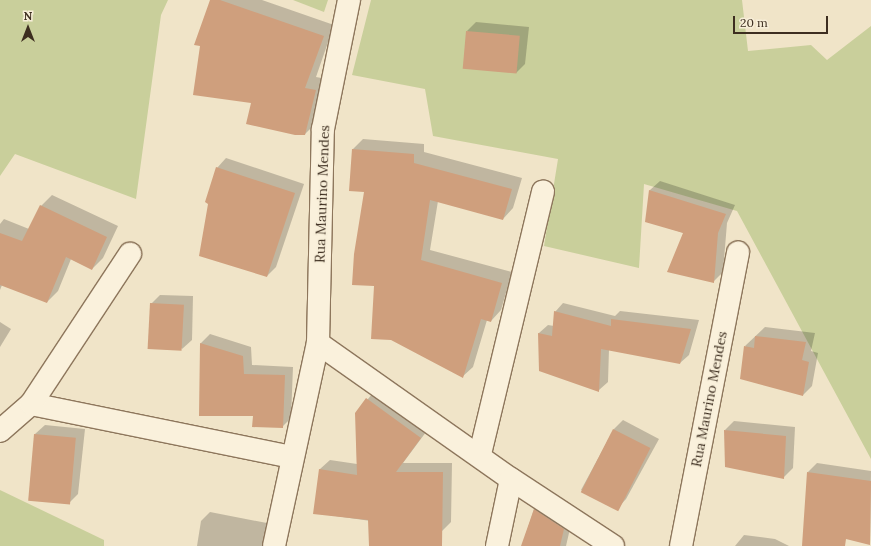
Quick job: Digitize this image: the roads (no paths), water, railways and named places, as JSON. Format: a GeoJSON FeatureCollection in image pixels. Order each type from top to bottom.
{"type":"FeatureCollection","features":[{"type":"Feature","properties":{"kind":"street","name":"Rua Maurino Mendes"},"geometry":{"type":"LineString","coordinates":[[274,546],[292,457],[318,343],[323,130],[349,0]]}},
{"type":"Feature","properties":{"kind":"street"},"geometry":{"type":"LineString","coordinates":[[480,454],[543,191]]}},
{"type":"Feature","properties":{"kind":"street","name":"Rua Maurino Mendes"},"geometry":{"type":"LineString","coordinates":[[681,546],[738,252]]}},
{"type":"Feature","properties":{"kind":"street"},"geometry":{"type":"LineString","coordinates":[[0,431],[31,404],[130,254]]}},
{"type":"Feature","properties":{"kind":"street"},"geometry":{"type":"LineString","coordinates":[[318,343],[480,454],[511,478],[613,546]]}},
{"type":"Feature","properties":{"kind":"street"},"geometry":{"type":"LineString","coordinates":[[31,404],[292,457]]}},
{"type":"Feature","properties":{"kind":"street"},"geometry":{"type":"LineString","coordinates":[[497,546],[511,478]]}}]}
